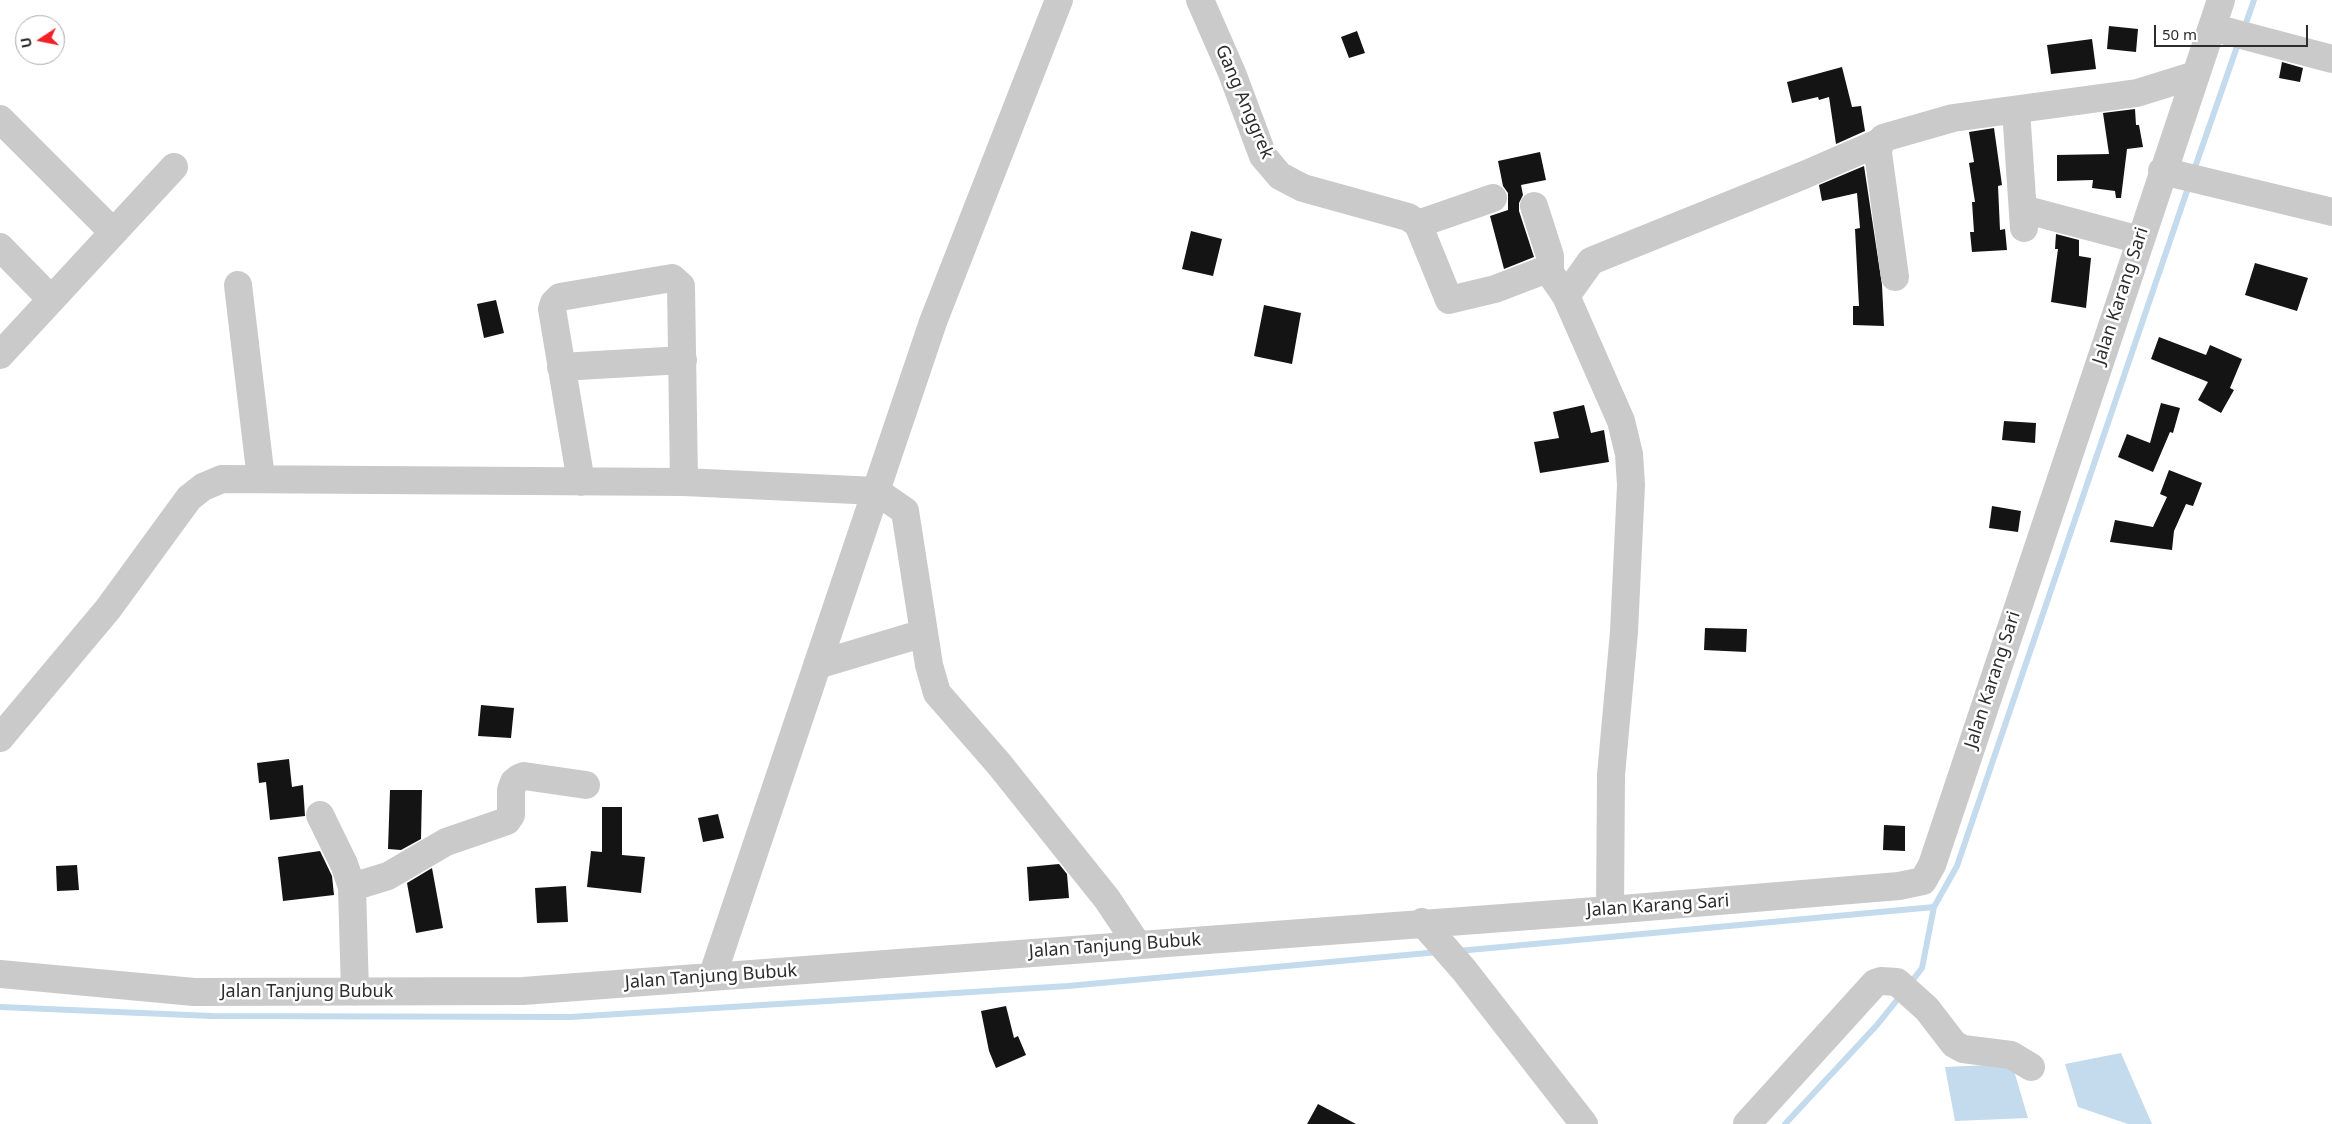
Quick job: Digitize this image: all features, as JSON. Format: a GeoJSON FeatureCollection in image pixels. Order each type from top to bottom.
{"type":"FeatureCollection","features":[{"type":"Feature","properties":{"kind":"street"},"geometry":{"type":"LineString","coordinates":[[712,977],[933,322],[1059,0]]}},
{"type":"Feature","properties":{"kind":"street","name":"Gang Anggrek"},"geometry":{"type":"LineString","coordinates":[[1200,0],[1232,73],[1263,156],[1280,176],[1303,188],[1408,217],[1418,224]]}},
{"type":"Feature","properties":{"kind":"street","name":"Jalan Karang Sari"},"geometry":{"type":"LineString","coordinates":[[1428,930],[1610,910],[1899,886],[1923,881],[1927,876],[2140,240],[2170,173],[2194,76],[2219,28],[2220,0]]}},
{"type":"Feature","properties":{"kind":"street"},"geometry":{"type":"LineString","coordinates":[[2219,28],[2332,59]]}},
{"type":"Feature","properties":{"kind":"street"},"geometry":{"type":"LineString","coordinates":[[1566,296],[1591,261],[1804,176],[1880,142],[1883,138],[1953,118],[2136,93],[2194,76]]}},
{"type":"Feature","properties":{"kind":"street"},"geometry":{"type":"LineString","coordinates":[[2016,110],[2023,218],[2140,240]]}},
{"type":"Feature","properties":{"kind":"street"},"geometry":{"type":"LineString","coordinates":[[0,119],[113,232]]}},
{"type":"Feature","properties":{"kind":"street"},"geometry":{"type":"LineString","coordinates":[[1880,142],[1878,153],[1895,277]]}},
{"type":"Feature","properties":{"kind":"street"},"geometry":{"type":"LineString","coordinates":[[0,356],[174,167]]}},
{"type":"Feature","properties":{"kind":"street"},"geometry":{"type":"LineString","coordinates":[[2170,173],[2332,212]]}},
{"type":"Feature","properties":{"kind":"street"},"geometry":{"type":"LineString","coordinates":[[1493,198],[1418,224],[1449,300],[1495,289],[1542,271],[1550,273]]}},
{"type":"Feature","properties":{"kind":"street"},"geometry":{"type":"LineString","coordinates":[[1534,206],[1550,256],[1550,273],[1566,296],[1621,421],[1629,454],[1632,485],[1624,632],[1611,775],[1610,910]]}},
{"type":"Feature","properties":{"kind":"street"},"geometry":{"type":"LineString","coordinates":[[0,247],[52,299]]}},
{"type":"Feature","properties":{"kind":"street"},"geometry":{"type":"LineString","coordinates":[[581,482],[552,309],[560,297],[672,278],[681,286],[684,482]]}},
{"type":"Feature","properties":{"kind":"street"},"geometry":{"type":"LineString","coordinates":[[238,285],[262,480]]}},
{"type":"Feature","properties":{"kind":"street"},"geometry":{"type":"LineString","coordinates":[[561,367],[683,360]]}},
{"type":"Feature","properties":{"kind":"street"},"geometry":{"type":"LineString","coordinates":[[0,738],[108,609],[189,498],[203,487],[222,480],[684,482],[876,491],[904,510],[929,665],[937,693],[999,764],[1107,899],[1137,944]]}},
{"type":"Feature","properties":{"kind":"street"},"geometry":{"type":"LineString","coordinates":[[818,665],[924,633]]}},
{"type":"Feature","properties":{"kind":"street"},"geometry":{"type":"LineString","coordinates":[[352,887],[388,876],[446,842],[508,821],[511,815],[511,790],[514,782],[519,778],[524,776],[586,785]]}},
{"type":"Feature","properties":{"kind":"street"},"geometry":{"type":"LineString","coordinates":[[320,815],[344,864],[352,887],[355,992]]}},
{"type":"Feature","properties":{"kind":"street"},"geometry":{"type":"LineString","coordinates":[[1428,930],[1464,970],[1584,1124]]}},
{"type":"Feature","properties":{"kind":"street","name":"Jalan Tanjung Bubuk"},"geometry":{"type":"LineString","coordinates":[[0,974],[194,992],[522,992],[1137,944],[1428,930]]}},
{"type":"Feature","properties":{"kind":"street"},"geometry":{"type":"LineString","coordinates":[[1747,1124],[1875,983],[1889,980],[1897,982],[1928,1009],[1954,1044],[1963,1049],[2011,1055],[2031,1067]]}},
{"type":"Feature","properties":{"kind":"water"},"geometry":{"type":"Polygon","coordinates":[[[2121,1053],[2152,1124],[2128,1124],[2078,1107],[2065,1064],[2121,1053]]]}},
{"type":"Feature","properties":{"kind":"water"},"geometry":{"type":"Polygon","coordinates":[[[2012,1064],[2028,1118],[1955,1121],[1945,1067],[2012,1064]]]}},
{"type":"Feature","properties":{"kind":"building"},"geometry":{"type":"Polygon","coordinates":[[[2109,26],[2138,29],[2136,52],[2107,49],[2109,26]]]}},
{"type":"Feature","properties":{"kind":"building"},"geometry":{"type":"Polygon","coordinates":[[[1357,31],[1365,53],[1349,58],[1341,37],[1357,31]]]}},
{"type":"Feature","properties":{"kind":"building"},"geometry":{"type":"Polygon","coordinates":[[[2092,39],[2096,69],[2051,74],[2047,45],[2092,39]]]}},
{"type":"Feature","properties":{"kind":"building"},"geometry":{"type":"Polygon","coordinates":[[[2282,62],[2303,68],[2300,82],[2279,78],[2282,62]]]}},
{"type":"Feature","properties":{"kind":"building"},"geometry":{"type":"Polygon","coordinates":[[[1842,67],[1852,107],[1861,106],[1865,131],[1836,144],[1829,97],[1819,100],[1818,97],[1792,103],[1787,82],[1842,67]]]}},
{"type":"Feature","properties":{"kind":"building"},"geometry":{"type":"Polygon","coordinates":[[[2135,109],[2136,125],[2139,125],[2143,147],[2127,149],[2121,198],[2116,198],[2115,191],[2092,188],[2093,180],[2057,181],[2057,155],[2109,154],[2103,113],[2135,109]]]}},
{"type":"Feature","properties":{"kind":"building"},"geometry":{"type":"Polygon","coordinates":[[[1994,128],[2002,185],[1998,186],[2000,230],[2005,229],[2007,250],[1972,252],[1970,232],[1974,232],[1972,202],[1975,202],[1969,163],[1974,162],[1969,132],[1994,128]]]}},
{"type":"Feature","properties":{"kind":"building"},"geometry":{"type":"Polygon","coordinates":[[[1540,152],[1546,180],[1521,185],[1523,195],[1519,203],[1519,211],[1534,257],[1504,269],[1490,216],[1508,210],[1508,193],[1503,186],[1498,161],[1540,152]]]}},
{"type":"Feature","properties":{"kind":"building"},"geometry":{"type":"Polygon","coordinates":[[[1864,166],[1882,285],[1884,326],[1853,325],[1853,306],[1859,306],[1855,229],[1860,228],[1857,193],[1822,201],[1819,185],[1864,166]]]}},
{"type":"Feature","properties":{"kind":"building"},"geometry":{"type":"Polygon","coordinates":[[[1191,231],[1222,239],[1213,276],[1182,269],[1191,231]]]}},
{"type":"Feature","properties":{"kind":"building"},"geometry":{"type":"Polygon","coordinates":[[[2056,234],[2079,240],[2079,256],[2091,258],[2086,308],[2051,302],[2058,249],[2055,249],[2056,234]]]}},
{"type":"Feature","properties":{"kind":"building"},"geometry":{"type":"Polygon","coordinates":[[[2255,263],[2308,278],[2297,311],[2245,295],[2255,263]]]}},
{"type":"Feature","properties":{"kind":"building"},"geometry":{"type":"Polygon","coordinates":[[[496,300],[504,333],[484,338],[477,304],[496,300]]]}},
{"type":"Feature","properties":{"kind":"building"},"geometry":{"type":"Polygon","coordinates":[[[1264,305],[1301,313],[1292,364],[1254,356],[1264,305]]]}},
{"type":"Feature","properties":{"kind":"building"},"geometry":{"type":"Polygon","coordinates":[[[2159,337],[2206,355],[2210,345],[2242,359],[2230,388],[2234,390],[2221,413],[2198,400],[2208,382],[2151,359],[2159,337]]]}},
{"type":"Feature","properties":{"kind":"building"},"geometry":{"type":"Polygon","coordinates":[[[2161,403],[2180,408],[2173,433],[2170,432],[2153,472],[2118,457],[2127,434],[2150,443],[2161,403]]]}},
{"type":"Feature","properties":{"kind":"building"},"geometry":{"type":"Polygon","coordinates":[[[1584,405],[1591,433],[1604,430],[1609,462],[1540,473],[1534,442],[1559,438],[1553,412],[1584,405]]]}},
{"type":"Feature","properties":{"kind":"building"},"geometry":{"type":"Polygon","coordinates":[[[2004,421],[2036,423],[2035,443],[2002,440],[2004,421]]]}},
{"type":"Feature","properties":{"kind":"building"},"geometry":{"type":"Polygon","coordinates":[[[2169,470],[2202,483],[2193,506],[2186,504],[2174,531],[2172,550],[2110,542],[2115,520],[2153,527],[2167,497],[2160,494],[2169,470]]]}},
{"type":"Feature","properties":{"kind":"building"},"geometry":{"type":"Polygon","coordinates":[[[1992,506],[2021,511],[2018,532],[1989,528],[1992,506]]]}},
{"type":"Feature","properties":{"kind":"building"},"geometry":{"type":"Polygon","coordinates":[[[1705,628],[1747,629],[1746,652],[1704,650],[1705,628]]]}},
{"type":"Feature","properties":{"kind":"building"},"geometry":{"type":"Polygon","coordinates":[[[481,705],[514,708],[511,738],[478,736],[481,705]]]}},
{"type":"Feature","properties":{"kind":"building"},"geometry":{"type":"Polygon","coordinates":[[[289,759],[292,787],[303,785],[305,816],[270,820],[266,782],[259,783],[257,763],[289,759]]]}},
{"type":"Feature","properties":{"kind":"building"},"geometry":{"type":"Polygon","coordinates":[[[390,790],[422,790],[421,839],[401,850],[388,849],[390,790]]]}},
{"type":"Feature","properties":{"kind":"building"},"geometry":{"type":"Polygon","coordinates":[[[602,807],[622,807],[622,855],[645,857],[641,893],[587,887],[591,851],[602,852],[602,807]]]}},
{"type":"Feature","properties":{"kind":"building"},"geometry":{"type":"Polygon","coordinates":[[[718,814],[724,838],[703,842],[698,818],[718,814]]]}},
{"type":"Feature","properties":{"kind":"building"},"geometry":{"type":"Polygon","coordinates":[[[1884,825],[1905,826],[1905,851],[1883,850],[1884,825]]]}},
{"type":"Feature","properties":{"kind":"building"},"geometry":{"type":"Polygon","coordinates":[[[320,851],[332,876],[334,895],[283,901],[278,857],[320,851]]]}},
{"type":"Feature","properties":{"kind":"building"},"geometry":{"type":"Polygon","coordinates":[[[1059,864],[1067,874],[1069,898],[1029,901],[1027,867],[1059,864]]]}},
{"type":"Feature","properties":{"kind":"building"},"geometry":{"type":"Polygon","coordinates":[[[77,865],[79,890],[57,891],[56,866],[77,865]]]}},
{"type":"Feature","properties":{"kind":"building"},"geometry":{"type":"Polygon","coordinates":[[[432,868],[443,928],[416,933],[407,883],[432,868]]]}},
{"type":"Feature","properties":{"kind":"building"},"geometry":{"type":"Polygon","coordinates":[[[566,886],[568,922],[537,923],[535,888],[566,886]]]}},
{"type":"Feature","properties":{"kind":"building"},"geometry":{"type":"Polygon","coordinates":[[[1006,1006],[1014,1038],[1018,1036],[1026,1055],[996,1068],[989,1051],[981,1011],[1006,1006]]]}},
{"type":"Feature","properties":{"kind":"building"},"geometry":{"type":"Polygon","coordinates":[[[1318,1104],[1356,1124],[1307,1124],[1318,1104]]]}},
{"type":"Feature","properties":{"kind":"waterway"},"geometry":{"type":"LineString","coordinates":[[2244,29],[2254,0]]}},
{"type":"Feature","properties":{"kind":"waterway"},"geometry":{"type":"LineString","coordinates":[[2193,173],[2239,41]]}},
{"type":"Feature","properties":{"kind":"waterway"},"geometry":{"type":"LineString","coordinates":[[1909,985],[1922,968],[1934,907],[1957,866],[2189,185]]}},
{"type":"Feature","properties":{"kind":"waterway"},"geometry":{"type":"LineString","coordinates":[[1458,951],[1934,907]]}},
{"type":"Feature","properties":{"kind":"waterway"},"geometry":{"type":"LineString","coordinates":[[0,1007],[212,1016],[570,1017],[1068,986],[1439,952]]}},
{"type":"Feature","properties":{"kind":"waterway"},"geometry":{"type":"LineString","coordinates":[[1785,1124],[1877,1025],[1901,995]]}}]}
